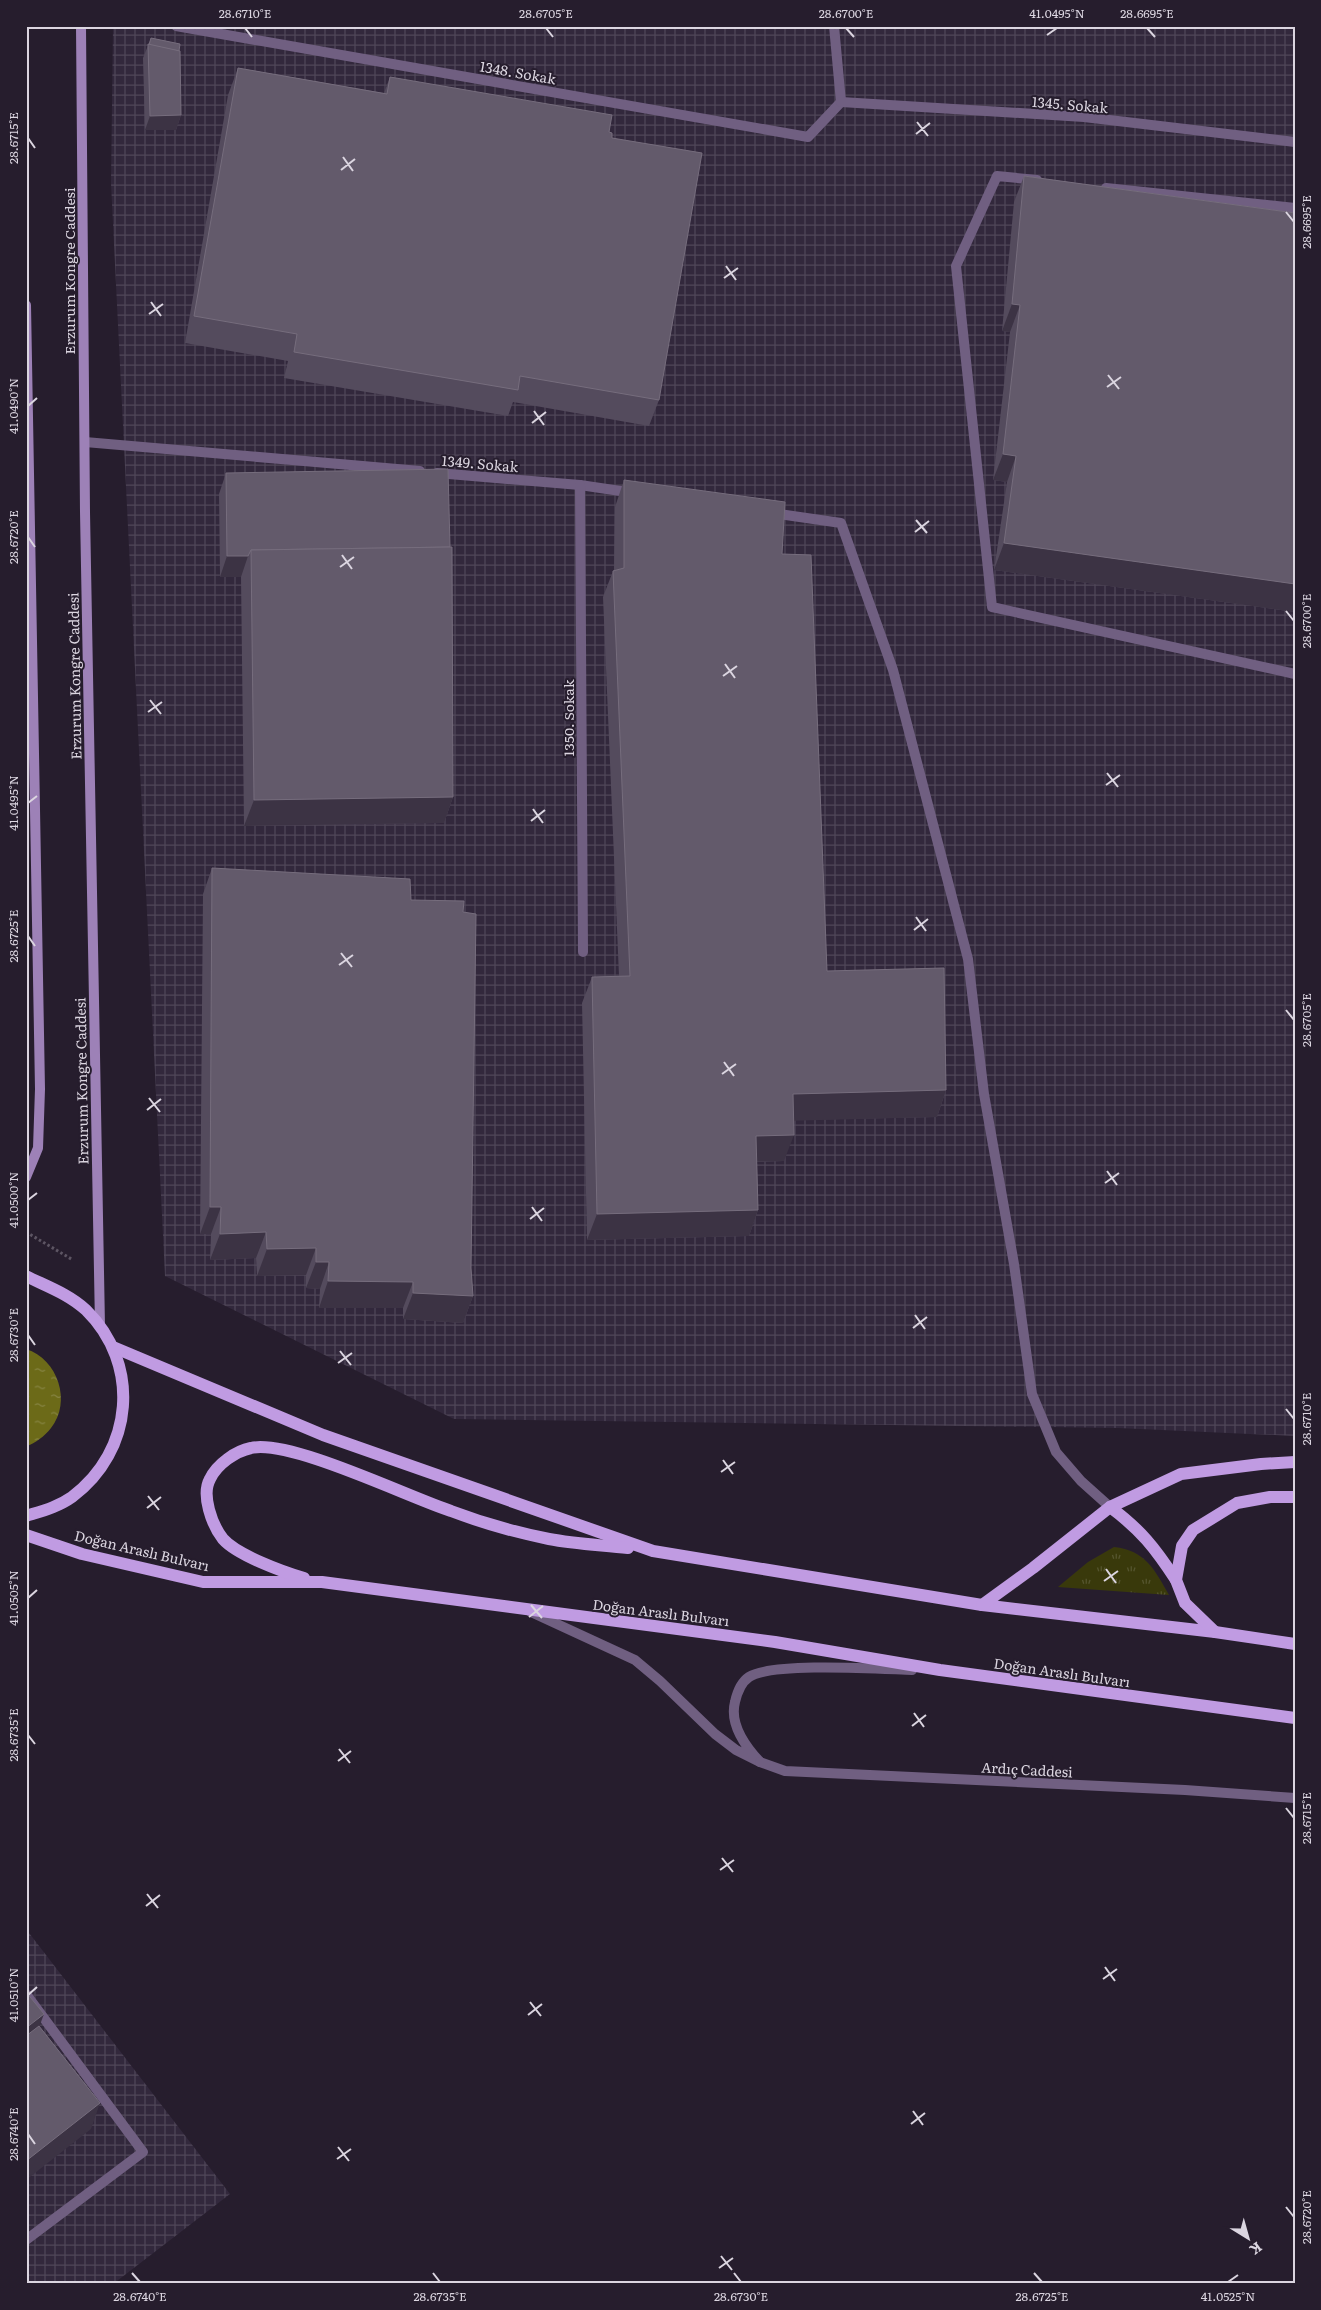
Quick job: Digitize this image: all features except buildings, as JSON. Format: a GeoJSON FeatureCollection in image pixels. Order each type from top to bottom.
{"type":"FeatureCollection","features":[{"type":"Feature","properties":{"kind":"main road","name":"Erzurum Kongre Caddesi"},"geometry":{"type":"LineString","coordinates":[[81,26],[94,1060],[100,1326]]}},
{"type":"Feature","properties":{"kind":"main road"},"geometry":{"type":"LineString","coordinates":[[26,304],[28,604],[40,1089],[38,1148],[26,1176]]}},
{"type":"Feature","properties":{"kind":"main road"},"geometry":{"type":"LineString","coordinates":[[26,1276],[66,1295],[85,1309],[100,1326],[112,1347],[120,1370],[123,1400],[122,1418],[115,1442],[108,1456],[89,1482],[70,1498],[49,1510],[26,1516]]}},
{"type":"Feature","properties":{"kind":"main road"},"geometry":{"type":"LineString","coordinates":[[112,1347],[323,1435],[652,1551]]}},
{"type":"Feature","properties":{"kind":"main road"},"geometry":{"type":"LineString","coordinates":[[322,1582],[287,1573],[253,1559],[224,1540],[211,1517],[207,1492],[210,1479],[226,1459],[251,1448],[275,1447],[313,1458],[452,1512],[549,1539],[652,1551],[982,1605],[1215,1632],[1295,1644]]}},
{"type":"Feature","properties":{"kind":"main road"},"geometry":{"type":"LineString","coordinates":[[982,1605],[1033,1568],[1110,1507],[1181,1474],[1295,1462]]}},
{"type":"Feature","properties":{"kind":"main road"},"geometry":{"type":"LineString","coordinates":[[1176,1580],[1182,1546],[1193,1530],[1237,1503],[1270,1497],[1295,1497]]}},
{"type":"Feature","properties":{"kind":"main road"},"geometry":{"type":"LineString","coordinates":[[1110,1507],[1137,1528],[1160,1556],[1176,1580],[1185,1603],[1215,1632]]}},
{"type":"Feature","properties":{"kind":"main road","name":"Doğan Araslı Bulvarı"},"geometry":{"type":"LineString","coordinates":[[26,1535],[82,1554],[203,1582],[322,1582],[775,1642],[940,1670],[1295,1718]]}},
{"type":"Feature","properties":{"kind":"street","name":"1348. Sokak"},"geometry":{"type":"LineString","coordinates":[[176,26],[808,137],[842,102]]}},
{"type":"Feature","properties":{"kind":"street"},"geometry":{"type":"LineString","coordinates":[[834,26],[842,102]]}},
{"type":"Feature","properties":{"kind":"street","name":"1345. Sokak"},"geometry":{"type":"LineString","coordinates":[[842,102],[1084,118],[1295,142]]}},
{"type":"Feature","properties":{"kind":"street"},"geometry":{"type":"LineString","coordinates":[[1046,181],[997,176],[956,266],[992,607],[1295,674]]}},
{"type":"Feature","properties":{"kind":"street"},"geometry":{"type":"LineString","coordinates":[[1096,187],[1295,208]]}},
{"type":"Feature","properties":{"kind":"street","name":"1349. Sokak"},"geometry":{"type":"LineString","coordinates":[[85,442],[580,485],[648,495]]}},
{"type":"Feature","properties":{"kind":"street","name":"1350. Sokak"},"geometry":{"type":"LineString","coordinates":[[580,485],[583,952]]}},
{"type":"Feature","properties":{"kind":"street"},"geometry":{"type":"LineString","coordinates":[[763,512],[840,523],[893,670],[968,959],[984,1094],[1014,1264],[1032,1394],[1056,1452],[1081,1481],[1110,1507]]}},
{"type":"Feature","properties":{"kind":"street","name":"Ardıç Caddesi"},"geometry":{"type":"LineString","coordinates":[[523,1609],[635,1660],[660,1680],[715,1734],[736,1750],[760,1762],[785,1771],[1185,1790],[1295,1798]]}},
{"type":"Feature","properties":{"kind":"street"},"geometry":{"type":"LineString","coordinates":[[760,1762],[744,1744],[732,1712],[738,1689],[750,1676],[770,1670],[812,1668],[940,1670]]}},
{"type":"Feature","properties":{"kind":"street"},"geometry":{"type":"LineString","coordinates":[[26,1994],[143,2152],[26,2240]]}},
{"type":"Feature","properties":{"kind":"path"},"geometry":{"type":"LineString","coordinates":[[26,1232],[77,1263]]}},
{"type":"Feature","properties":{"kind":"shaded area"},"geometry":{"type":"Polygon","coordinates":[[[113,26],[1295,26],[1295,1436],[1118,1428],[454,1419],[165,1276],[111,183],[113,26]]]}},
{"type":"Feature","properties":{"kind":"shaded area"},"geometry":{"type":"Polygon","coordinates":[[[26,1929],[230,2194],[113,2284],[26,2284],[26,1929]]]}},
{"type":"Feature","properties":{"kind":"green space"},"geometry":{"type":"Polygon","coordinates":[[[1114,1547],[1134,1552],[1148,1563],[1159,1577],[1169,1595],[1058,1587],[1088,1562],[1114,1547]]]}},
{"type":"Feature","properties":{"kind":"water"},"geometry":{"type":"Polygon","coordinates":[[[26,1349],[37,1354],[54,1372],[61,1394],[57,1418],[51,1428],[40,1439],[26,1447],[26,1349]]]}}]}
